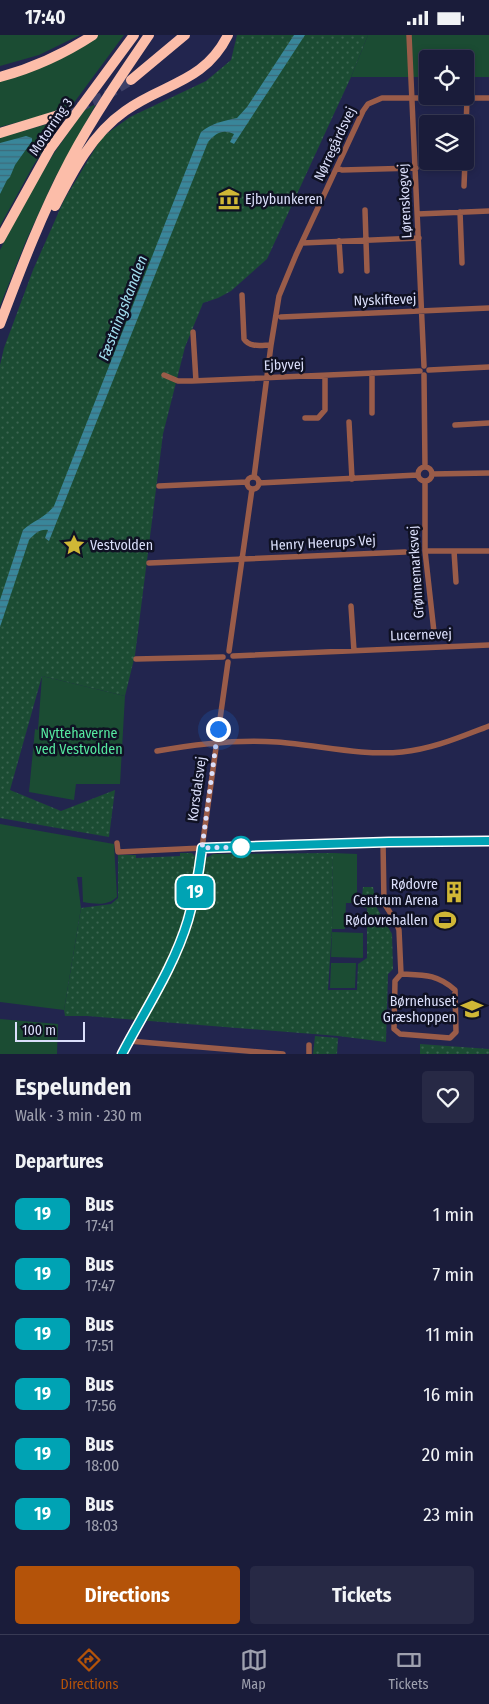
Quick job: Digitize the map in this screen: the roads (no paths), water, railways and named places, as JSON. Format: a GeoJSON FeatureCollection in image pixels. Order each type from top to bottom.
{"type":"FeatureCollection","features":[{"type":"Feature","properties":{"kind":"highway","name":"Motorring 3"},"geometry":{"type":"LineString","coordinates":[[0,239],[50,149],[134,35]]}},
{"type":"Feature","properties":{"kind":"highway"},"geometry":{"type":"LineString","coordinates":[[0,324],[25,256],[70,160],[104,101],[149,35]]}},
{"type":"Feature","properties":{"kind":"highway"},"geometry":{"type":"LineString","coordinates":[[131,81],[185,35]]}},
{"type":"Feature","properties":{"kind":"highway"},"geometry":{"type":"LineString","coordinates":[[25,256],[90,145],[107,125],[126,110],[189,78],[216,55],[228,35]]}},
{"type":"Feature","properties":{"kind":"highway"},"geometry":{"type":"LineString","coordinates":[[189,78],[196,77],[220,58],[234,35]]}},
{"type":"Feature","properties":{"kind":"highway"},"geometry":{"type":"LineString","coordinates":[[0,70],[40,58],[90,37]]}},
{"type":"Feature","properties":{"kind":"highway"},"geometry":{"type":"LineString","coordinates":[[0,77],[45,61],[90,37]]}},
{"type":"Feature","properties":{"kind":"highway"},"geometry":{"type":"LineString","coordinates":[[0,133],[65,113]]}},
{"type":"Feature","properties":{"kind":"street","name":"Lørenskogvej"},"geometry":{"type":"LineString","coordinates":[[409,35],[424,370]]}},
{"type":"Feature","properties":{"kind":"street","name":"Nørregårdsvej"},"geometry":{"type":"LineString","coordinates":[[267,378],[279,296],[363,111],[368,104],[382,98],[419,99]]}},
{"type":"Feature","properties":{"kind":"street","name":"Nørregårdsvej"},"geometry":{"type":"LineString","coordinates":[[474,99],[489,98]]}},
{"type":"Feature","properties":{"kind":"street"},"geometry":{"type":"LineString","coordinates":[[337,169],[416,169]]}},
{"type":"Feature","properties":{"kind":"street"},"geometry":{"type":"LineString","coordinates":[[464,186],[465,170]]}},
{"type":"Feature","properties":{"kind":"street"},"geometry":{"type":"LineString","coordinates":[[364,210],[367,271]]}},
{"type":"Feature","properties":{"kind":"street"},"geometry":{"type":"LineString","coordinates":[[418,214],[489,211]]}},
{"type":"Feature","properties":{"kind":"street"},"geometry":{"type":"LineString","coordinates":[[460,212],[462,263]]}},
{"type":"Feature","properties":{"kind":"street"},"geometry":{"type":"LineString","coordinates":[[302,243],[419,238]]}},
{"type":"Feature","properties":{"kind":"street"},"geometry":{"type":"LineString","coordinates":[[339,241],[341,271]]}},
{"type":"Feature","properties":{"kind":"street"},"geometry":{"type":"LineString","coordinates":[[242,295],[244,339],[252,345],[271,345]]}},
{"type":"Feature","properties":{"kind":"street","name":"Nyskiftevej"},"geometry":{"type":"LineString","coordinates":[[281,317],[489,308]]}},
{"type":"Feature","properties":{"kind":"street"},"geometry":{"type":"LineString","coordinates":[[193,332],[196,381]]}},
{"type":"Feature","properties":{"kind":"street","name":"Ejbyvej"},"geometry":{"type":"LineString","coordinates":[[164,375],[178,381],[196,381],[489,367]]}},
{"type":"Feature","properties":{"kind":"street"},"geometry":{"type":"LineString","coordinates":[[424,370],[425,467]]}},
{"type":"Feature","properties":{"kind":"street"},"geometry":{"type":"LineString","coordinates":[[372,373],[372,413]]}},
{"type":"Feature","properties":{"kind":"street"},"geometry":{"type":"LineString","coordinates":[[305,418],[318,418],[326,410],[325,376]]}},
{"type":"Feature","properties":{"kind":"street"},"geometry":{"type":"LineString","coordinates":[[254,477],[267,378]]}},
{"type":"Feature","properties":{"kind":"street"},"geometry":{"type":"LineString","coordinates":[[349,422],[352,479]]}},
{"type":"Feature","properties":{"kind":"street"},"geometry":{"type":"LineString","coordinates":[[455,425],[489,423]]}},
{"type":"Feature","properties":{"kind":"street"},"geometry":{"type":"LineString","coordinates":[[425,467],[430,469],[432,473]]}},
{"type":"Feature","properties":{"kind":"street"},"geometry":{"type":"LineString","coordinates":[[418,475],[420,469],[425,467]]}},
{"type":"Feature","properties":{"kind":"street"},"geometry":{"type":"LineString","coordinates":[[432,473],[489,473]]}},
{"type":"Feature","properties":{"kind":"street"},"geometry":{"type":"LineString","coordinates":[[418,475],[425,481],[430,478],[432,473]]}},
{"type":"Feature","properties":{"kind":"street"},"geometry":{"type":"LineString","coordinates":[[259,483],[418,475]]}},
{"type":"Feature","properties":{"kind":"street"},"geometry":{"type":"LineString","coordinates":[[247,483],[248,479],[254,477]]}},
{"type":"Feature","properties":{"kind":"street"},"geometry":{"type":"LineString","coordinates":[[254,477],[258,479],[259,483]]}},
{"type":"Feature","properties":{"kind":"street","name":"Grønnemarksvej"},"geometry":{"type":"LineString","coordinates":[[425,481],[425,551],[434,632]]}},
{"type":"Feature","properties":{"kind":"street"},"geometry":{"type":"LineString","coordinates":[[159,486],[247,483]]}},
{"type":"Feature","properties":{"kind":"street"},"geometry":{"type":"LineString","coordinates":[[247,483],[248,487],[252,489]]}},
{"type":"Feature","properties":{"kind":"street"},"geometry":{"type":"LineString","coordinates":[[252,489],[257,487],[259,483]]}},
{"type":"Feature","properties":{"kind":"street"},"geometry":{"type":"LineString","coordinates":[[223,657],[228,662],[231,661],[252,489]]}},
{"type":"Feature","properties":{"kind":"street"},"geometry":{"type":"LineString","coordinates":[[425,551],[489,551]]}},
{"type":"Feature","properties":{"kind":"street"},"geometry":{"type":"LineString","coordinates":[[454,551],[456,582]]}},
{"type":"Feature","properties":{"kind":"street","name":"Henry Heerups Vej"},"geometry":{"type":"LineString","coordinates":[[149,563],[405,552]]}},
{"type":"Feature","properties":{"kind":"street"},"geometry":{"type":"LineString","coordinates":[[352,606],[354,651]]}},
{"type":"Feature","properties":{"kind":"street","name":"Lucernevej"},"geometry":{"type":"LineString","coordinates":[[231,654],[489,645]]}},
{"type":"Feature","properties":{"kind":"street"},"geometry":{"type":"LineString","coordinates":[[223,657],[224,653],[231,654]]}},
{"type":"Feature","properties":{"kind":"street"},"geometry":{"type":"LineString","coordinates":[[136,659],[223,657]]}},
{"type":"Feature","properties":{"kind":"street","name":"Korsdalsvej"},"geometry":{"type":"LineString","coordinates":[[122,1054],[174,957],[182,939],[193,903],[228,662]]}},
{"type":"Feature","properties":{"kind":"street"},"geometry":{"type":"LineString","coordinates":[[157,751],[182,746],[216,743],[277,742],[358,751],[402,752],[432,747],[489,726]]}},
{"type":"Feature","properties":{"kind":"street"},"geometry":{"type":"LineString","coordinates":[[117,843],[118,852],[383,842],[489,841]]}},
{"type":"Feature","properties":{"kind":"street"},"geometry":{"type":"LineString","coordinates":[[383,842],[384,903],[399,930],[401,974],[395,981],[394,1029],[400,1034],[450,1038],[456,1032],[455,990],[447,983],[428,975],[401,974]]}},
{"type":"Feature","properties":{"kind":"street"},"geometry":{"type":"LineString","coordinates":[[129,1041],[195,1051],[283,1054]]}},
{"type":"Feature","properties":{"kind":"street"},"geometry":{"type":"LineString","coordinates":[[309,1045],[309,1054]]}},
{"type":"Feature","properties":{"kind":"water"},"geometry":{"type":"Polygon","coordinates":[[[294,35],[305,35],[234,144],[230,142],[234,134],[226,132],[217,134],[208,142],[49,541],[45,538],[48,530],[40,531],[29,540],[0,627],[0,600],[23,530],[54,506],[201,132],[214,124],[237,118],[247,107],[294,35]]]}},
{"type":"Feature","properties":{"kind":"water"},"geometry":{"type":"Polygon","coordinates":[[[26,136],[32,138],[32,141],[15,165],[0,194],[0,143],[26,136]]]}},
{"type":"Feature","properties":{"kind":"tunnel"},"geometry":{"type":"LineString","coordinates":[[65,113],[105,96],[131,80]]}},
{"type":"Feature","properties":{"kind":"place","name":"Ejbybunkeren"},"geometry":{"type":"Point","coordinates":[229,199]}},
{"type":"Feature","properties":{"kind":"place","name":"Vestvolden"},"geometry":{"type":"Point","coordinates":[74,545]}},
{"type":"Feature","properties":{"kind":"place","name":"Rødovre Centrum Arena"},"geometry":{"type":"Point","coordinates":[454,892]}},
{"type":"Feature","properties":{"kind":"place","name":"Rødovrehallen"},"geometry":{"type":"Point","coordinates":[445,920]}},
{"type":"Feature","properties":{"kind":"place","name":"Børnehuset Græshoppen"},"geometry":{"type":"Point","coordinates":[472,1009]}},
{"type":"Feature","properties":{"kind":"water label","name":"Fæstningskanalen"},"geometry":{"type":"Point","coordinates":[123,308]}},
{"type":"Feature","properties":{"kind":"park label","name":"Nyttehaverne ved Vestvolden"},"geometry":{"type":"Point","coordinates":[79,741]}}]}
